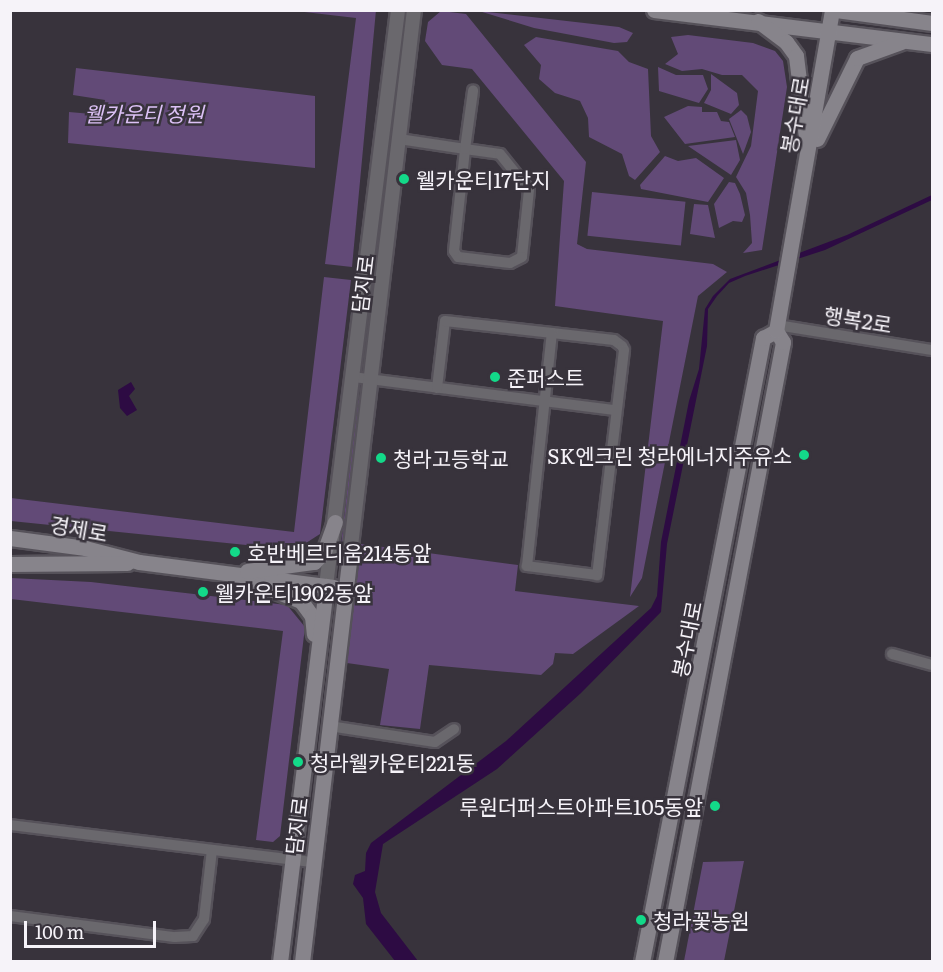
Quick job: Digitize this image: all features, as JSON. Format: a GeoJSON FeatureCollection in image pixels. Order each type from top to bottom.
{"type":"FeatureCollection","features":[{"type":"Feature","properties":{"kind":"main road"},"geometry":{"type":"LineString","coordinates":[[654,10],[754,17],[933,44]]}},
{"type":"Feature","properties":{"kind":"main road"},"geometry":{"type":"LineString","coordinates":[[834,10],[909,16],[933,23]]}},
{"type":"Feature","properties":{"kind":"main road","name":"봉수대로"},"geometry":{"type":"LineString","coordinates":[[665,962],[783,342],[776,328],[834,10]]}},
{"type":"Feature","properties":{"kind":"main road"},"geometry":{"type":"LineString","coordinates":[[754,17],[786,42],[796,56],[808,156]]}},
{"type":"Feature","properties":{"kind":"main road"},"geometry":{"type":"LineString","coordinates":[[808,156],[856,58],[906,40]]}},
{"type":"Feature","properties":{"kind":"main road","name":"봉수대로"},"geometry":{"type":"LineString","coordinates":[[642,962],[764,338],[776,328]]}},
{"type":"Feature","properties":{"kind":"main road"},"geometry":{"type":"LineString","coordinates":[[226,574],[314,562],[324,552],[335,522]]}},
{"type":"Feature","properties":{"kind":"main road","name":"경제로"},"geometry":{"type":"LineString","coordinates":[[10,538],[85,548],[139,562],[346,589]]}},
{"type":"Feature","properties":{"kind":"main road","name":"경제로"},"geometry":{"type":"LineString","coordinates":[[10,564],[61,566],[139,562]]}},
{"type":"Feature","properties":{"kind":"main road","name":"담지로"},"geometry":{"type":"LineString","coordinates":[[302,962],[328,726],[350,563]]}},
{"type":"Feature","properties":{"kind":"main road"},"geometry":{"type":"LineString","coordinates":[[226,574],[301,601],[314,621],[315,652]]}},
{"type":"Feature","properties":{"kind":"main road"},"geometry":{"type":"LineString","coordinates":[[280,962],[315,652],[326,586]]}},
{"type":"Feature","properties":{"kind":"street"},"geometry":{"type":"LineString","coordinates":[[389,10],[393,44]]}},
{"type":"Feature","properties":{"kind":"street"},"geometry":{"type":"LineString","coordinates":[[326,586],[398,10]]}},
{"type":"Feature","properties":{"kind":"street","name":"담지로"},"geometry":{"type":"LineString","coordinates":[[350,563],[414,10]]}},
{"type":"Feature","properties":{"kind":"street"},"geometry":{"type":"LineString","coordinates":[[411,48],[414,28],[425,10]]}},
{"type":"Feature","properties":{"kind":"street"},"geometry":{"type":"LineString","coordinates":[[906,40],[888,28],[909,16]]}},
{"type":"Feature","properties":{"kind":"street"},"geometry":{"type":"LineString","coordinates":[[393,44],[399,26],[405,23],[411,48]]}},
{"type":"Feature","properties":{"kind":"street"},"geometry":{"type":"LineString","coordinates":[[399,139],[465,149],[500,154],[529,189],[522,257],[510,263],[458,257],[454,251],[465,149],[473,91]]}},
{"type":"Feature","properties":{"kind":"street"},"geometry":{"type":"LineString","coordinates":[[437,388],[445,321],[552,333],[614,340],[622,346],[624,350],[597,575],[526,566],[552,333]]}},
{"type":"Feature","properties":{"kind":"street","name":"행복2로"},"geometry":{"type":"LineString","coordinates":[[776,328],[933,350]]}},
{"type":"Feature","properties":{"kind":"street"},"geometry":{"type":"LineString","coordinates":[[353,377],[616,410]]}},
{"type":"Feature","properties":{"kind":"street"},"geometry":{"type":"LineString","coordinates":[[892,654],[933,665]]}},
{"type":"Feature","properties":{"kind":"street"},"geometry":{"type":"LineString","coordinates":[[328,726],[435,742],[454,729]]}},
{"type":"Feature","properties":{"kind":"street"},"geometry":{"type":"LineString","coordinates":[[10,825],[313,862]]}},
{"type":"Feature","properties":{"kind":"street"},"geometry":{"type":"LineString","coordinates":[[10,916],[175,937],[193,936],[204,919],[212,850]]}},
{"type":"Feature","properties":{"kind":"green space"},"geometry":{"type":"Polygon","coordinates":[[[376,10],[352,267],[325,264],[356,18],[296,11],[376,10]]]}},
{"type":"Feature","properties":{"kind":"green space"},"geometry":{"type":"Polygon","coordinates":[[[441,11],[466,14],[586,162],[577,244],[587,249],[713,264],[727,272],[698,296],[642,578],[630,597],[663,321],[555,306],[564,181],[472,69],[442,65],[425,41],[428,22],[441,11]]]}},
{"type":"Feature","properties":{"kind":"green space"},"geometry":{"type":"Polygon","coordinates":[[[479,11],[619,27],[633,33],[627,42],[614,43],[534,28],[479,11]]]}},
{"type":"Feature","properties":{"kind":"green space"},"geometry":{"type":"Polygon","coordinates":[[[688,35],[753,43],[775,51],[783,61],[787,87],[762,250],[743,253],[752,243],[750,215],[746,193],[736,177],[751,146],[758,91],[742,75],[722,75],[702,69],[682,71],[665,64],[678,54],[671,37],[688,35]]]}},
{"type":"Feature","properties":{"kind":"green space"},"geometry":{"type":"Polygon","coordinates":[[[536,37],[618,51],[629,62],[648,69],[651,136],[660,152],[635,180],[629,176],[622,154],[589,137],[588,118],[580,101],[555,93],[539,79],[541,65],[524,45],[536,37]]]}},
{"type":"Feature","properties":{"kind":"green space"},"geometry":{"type":"Polygon","coordinates":[[[658,67],[676,75],[703,75],[708,89],[699,103],[659,91],[658,67]]]}},
{"type":"Feature","properties":{"kind":"green space","name":"웰카운티 정원"},"geometry":{"type":"Polygon","coordinates":[[[76,68],[315,96],[315,168],[68,143],[69,112],[103,115],[105,100],[73,95],[76,68]]]}},
{"type":"Feature","properties":{"kind":"green space"},"geometry":{"type":"Polygon","coordinates":[[[711,74],[737,93],[739,105],[731,114],[704,103],[711,90],[711,74]]]}},
{"type":"Feature","properties":{"kind":"green space"},"geometry":{"type":"Polygon","coordinates":[[[688,106],[702,107],[702,112],[717,112],[721,121],[729,122],[735,137],[685,144],[664,117],[688,106]]]}},
{"type":"Feature","properties":{"kind":"green space"},"geometry":{"type":"Polygon","coordinates":[[[741,110],[747,116],[751,132],[743,154],[729,119],[741,110]]]}},
{"type":"Feature","properties":{"kind":"green space"},"geometry":{"type":"Polygon","coordinates":[[[736,140],[740,160],[731,175],[688,146],[736,140]]]}},
{"type":"Feature","properties":{"kind":"green space"},"geometry":{"type":"Polygon","coordinates":[[[665,156],[678,161],[696,158],[724,178],[708,202],[641,189],[640,185],[665,156]]]}},
{"type":"Feature","properties":{"kind":"green space"},"geometry":{"type":"Polygon","coordinates":[[[729,182],[735,183],[745,215],[742,222],[733,221],[719,228],[714,204],[729,182]]]}},
{"type":"Feature","properties":{"kind":"green space"},"geometry":{"type":"Polygon","coordinates":[[[592,192],[685,202],[681,246],[587,236],[592,192]]]}},
{"type":"Feature","properties":{"kind":"green space"},"geometry":{"type":"Polygon","coordinates":[[[694,204],[708,205],[715,238],[690,234],[694,204]]]}},
{"type":"Feature","properties":{"kind":"green space"},"geometry":{"type":"Polygon","coordinates":[[[324,277],[351,280],[320,534],[295,550],[11,521],[11,498],[294,532],[324,277]]]}},
{"type":"Feature","properties":{"kind":"green space"},"geometry":{"type":"Polygon","coordinates":[[[360,399],[344,551],[340,554],[357,401],[360,399]]]}},
{"type":"Feature","properties":{"kind":"green space"},"geometry":{"type":"Polygon","coordinates":[[[361,544],[518,565],[515,591],[639,606],[573,654],[555,653],[553,664],[541,675],[429,665],[420,729],[380,725],[389,669],[347,663],[361,544]]]}},
{"type":"Feature","properties":{"kind":"green space"},"geometry":{"type":"Polygon","coordinates":[[[11,578],[91,582],[287,605],[305,627],[280,836],[273,842],[256,840],[283,631],[11,599],[11,578]]]}},
{"type":"Feature","properties":{"kind":"green space"},"geometry":{"type":"Polygon","coordinates":[[[744,861],[724,961],[684,961],[703,862],[744,861]]]}},
{"type":"Feature","properties":{"kind":"shaded area"},"geometry":{"type":"Polygon","coordinates":[[[932,195],[932,200],[825,250],[729,283],[717,296],[708,309],[707,346],[667,544],[661,612],[581,693],[497,769],[383,844],[375,892],[381,913],[418,961],[395,961],[366,924],[363,898],[353,884],[355,875],[365,871],[366,853],[371,843],[506,741],[651,608],[657,596],[661,542],[689,401],[699,369],[705,309],[713,296],[730,279],[847,235],[932,195]]]}},
{"type":"Feature","properties":{"kind":"shaded area"},"geometry":{"type":"Polygon","coordinates":[[[131,382],[135,389],[129,396],[137,410],[127,416],[120,408],[118,390],[131,382]]]}},
{"type":"Feature","properties":{"kind":"place","name":"웰카운티17단지"},"geometry":{"type":"Point","coordinates":[404,179]}},
{"type":"Feature","properties":{"kind":"place","name":"준퍼스트"},"geometry":{"type":"Point","coordinates":[495,377]}},
{"type":"Feature","properties":{"kind":"place","name":"SK엔크린 청라에너지주유소"},"geometry":{"type":"Point","coordinates":[804,455]}},
{"type":"Feature","properties":{"kind":"place","name":"청라고등학교"},"geometry":{"type":"Point","coordinates":[381,458]}},
{"type":"Feature","properties":{"kind":"place","name":"호반베르디움214동앞"},"geometry":{"type":"Point","coordinates":[235,552]}},
{"type":"Feature","properties":{"kind":"place","name":"웰카운티1902동앞"},"geometry":{"type":"Point","coordinates":[203,592]}},
{"type":"Feature","properties":{"kind":"place","name":"청라웰카운티221동"},"geometry":{"type":"Point","coordinates":[298,762]}},
{"type":"Feature","properties":{"kind":"place","name":"루원더퍼스트아파트105동앞"},"geometry":{"type":"Point","coordinates":[715,806]}},
{"type":"Feature","properties":{"kind":"place","name":"청라꽃농원"},"geometry":{"type":"Point","coordinates":[641,920]}}]}
